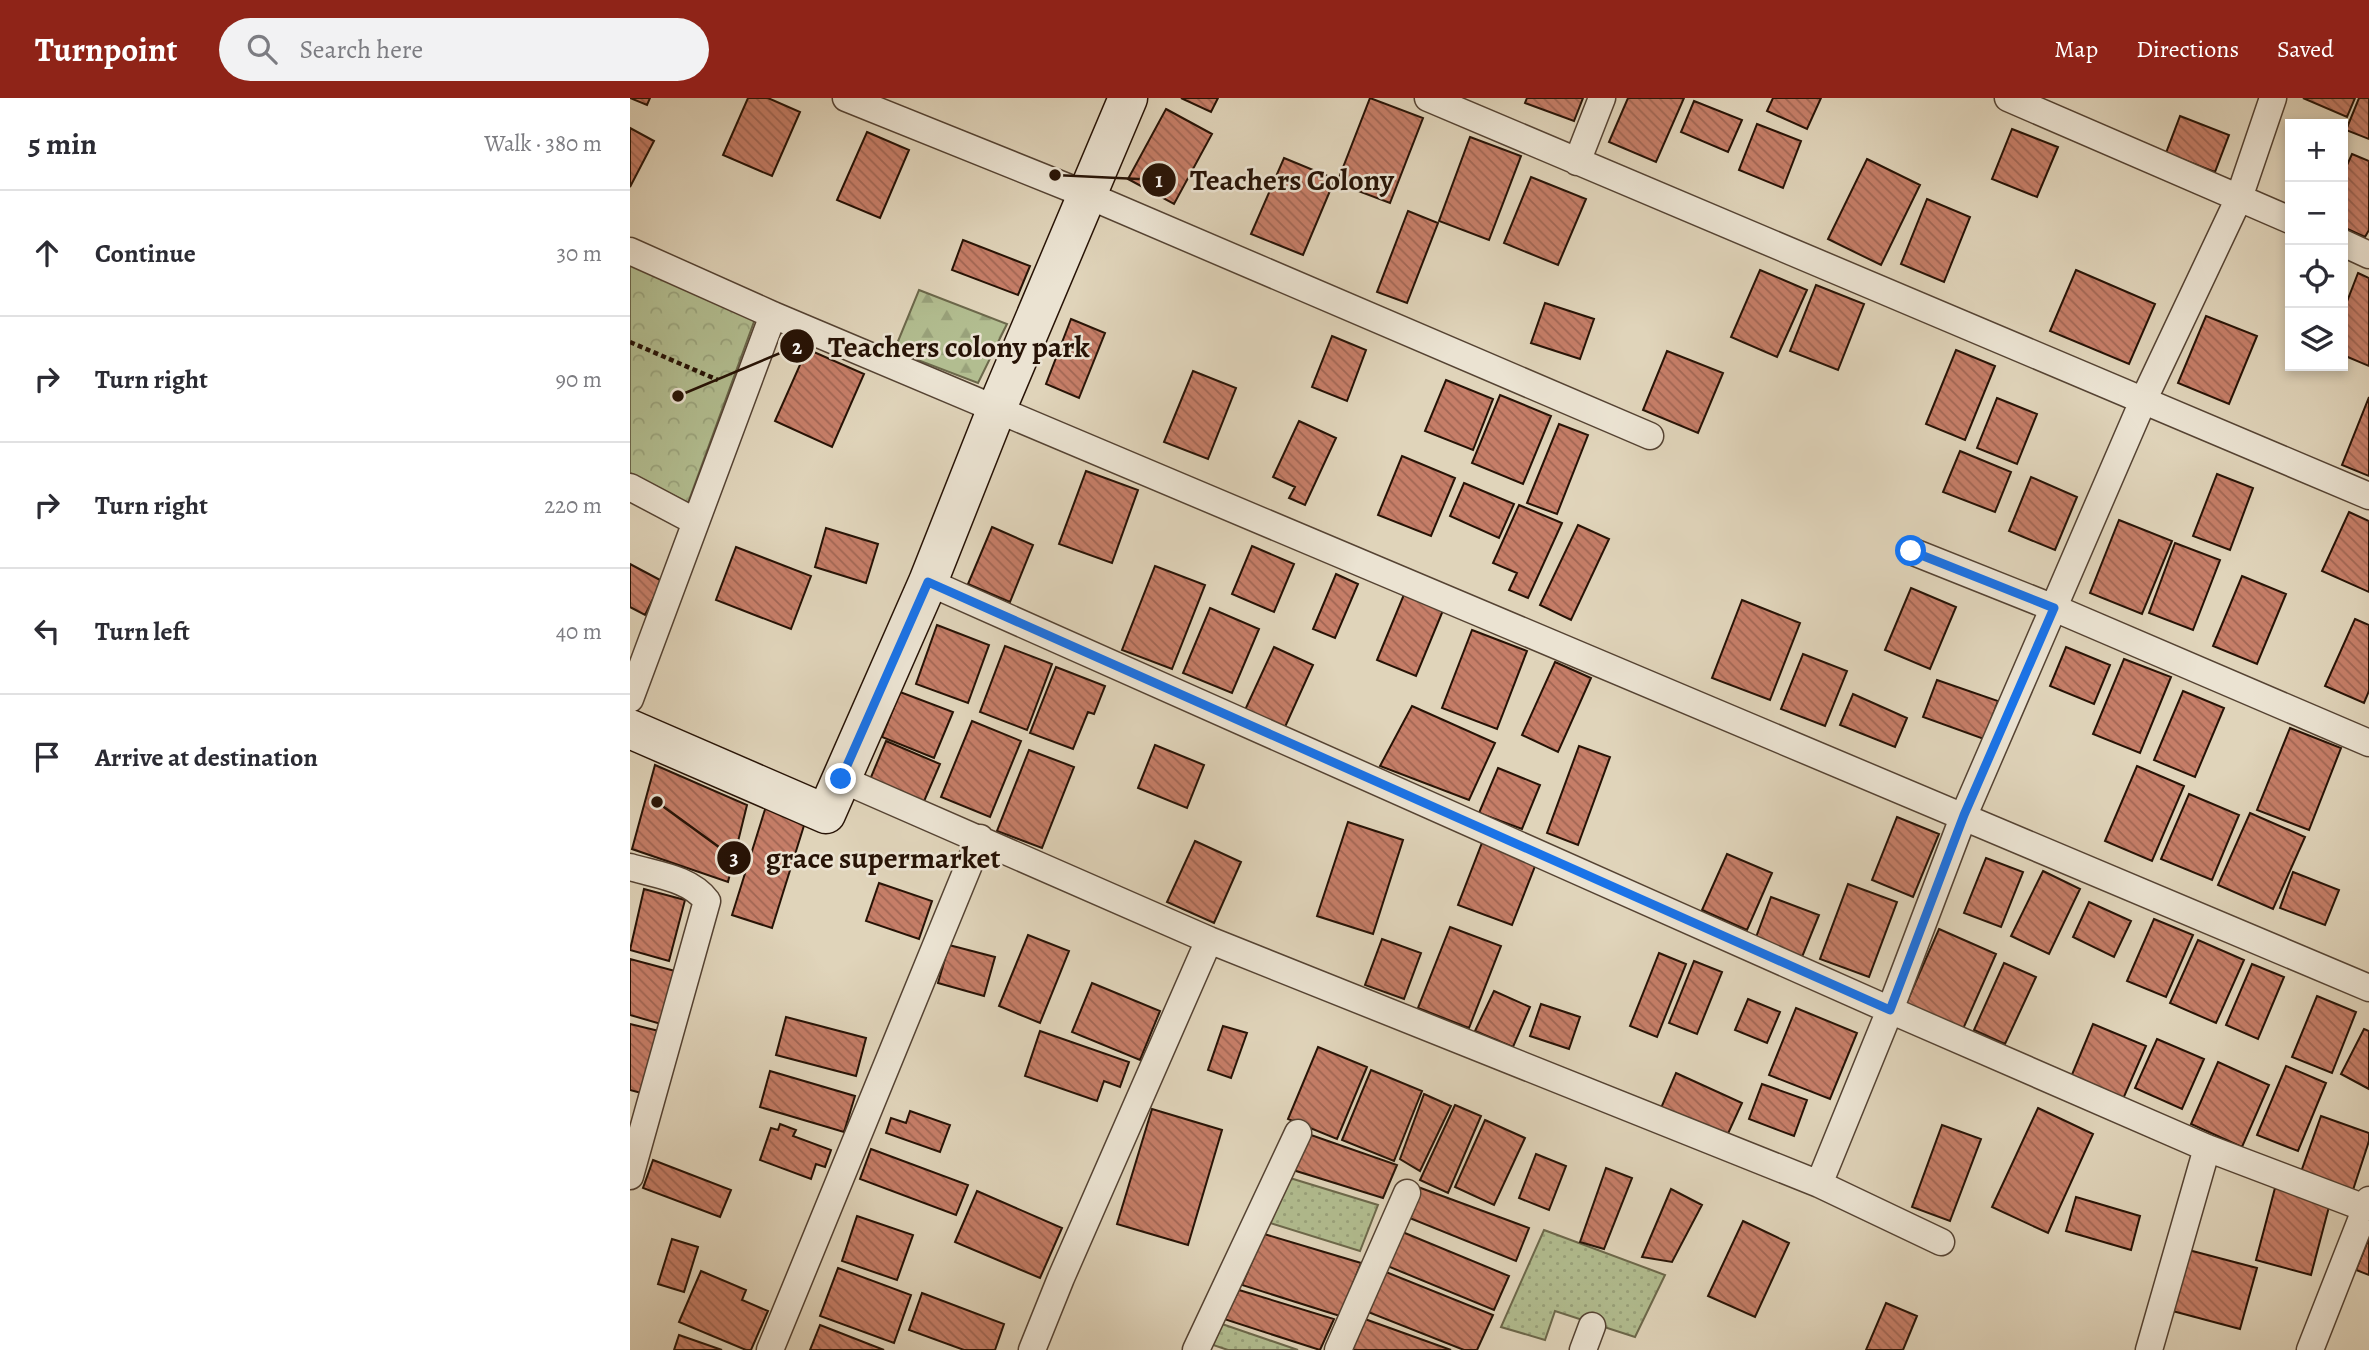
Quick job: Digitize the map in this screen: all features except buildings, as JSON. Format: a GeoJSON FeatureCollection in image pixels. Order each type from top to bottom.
{"type":"FeatureCollection","features":[{"type":"Feature","properties":{"kind":"main road"},"geometry":{"type":"LineString","coordinates":[[630,729],[825,814],[928,582],[997,408],[1128,98]]}},
{"type":"Feature","properties":{"kind":"street"},"geometry":{"type":"LineString","coordinates":[[1427,98],[2369,496]]}},
{"type":"Feature","properties":{"kind":"street"},"geometry":{"type":"LineString","coordinates":[[1577,162],[1602,98]]}},
{"type":"Feature","properties":{"kind":"street"},"geometry":{"type":"LineString","coordinates":[[2008,98],[2285,218]]}},
{"type":"Feature","properties":{"kind":"street"},"geometry":{"type":"LineString","coordinates":[[1819,1184],[1890,1010],[1964,815],[2143,401],[2239,198],[2273,98]]}},
{"type":"Feature","properties":{"kind":"street"},"geometry":{"type":"LineString","coordinates":[[850,99],[1087,195],[1650,436]]}},
{"type":"Feature","properties":{"kind":"street"},"geometry":{"type":"LineString","coordinates":[[2348,245],[2369,254]]}},
{"type":"Feature","properties":{"kind":"street"},"geometry":{"type":"LineString","coordinates":[[630,251],[772,315],[1964,815],[2369,988]]}},
{"type":"Feature","properties":{"kind":"street"},"geometry":{"type":"LineString","coordinates":[[630,699],[772,315]]}},
{"type":"Feature","properties":{"kind":"street"},"geometry":{"type":"LineString","coordinates":[[630,487],[696,522]]}},
{"type":"Feature","properties":{"kind":"street"},"geometry":{"type":"LineString","coordinates":[[1911,551],[2054,608],[2369,743]]}},
{"type":"Feature","properties":{"kind":"street"},"geometry":{"type":"LineString","coordinates":[[928,582],[2207,1148],[2367,1204],[2314,1349]]}},
{"type":"Feature","properties":{"kind":"street"},"geometry":{"type":"LineString","coordinates":[[841,779],[1209,940],[1819,1184],[1941,1242]]}},
{"type":"Feature","properties":{"kind":"street"},"geometry":{"type":"LineString","coordinates":[[770,1350],[980,838]]}},
{"type":"Feature","properties":{"kind":"street"},"geometry":{"type":"LineString","coordinates":[[630,867],[688,884],[699,891],[707,901],[630,1176]]}},
{"type":"Feature","properties":{"kind":"street"},"geometry":{"type":"LineString","coordinates":[[1032,1350],[1209,940]]}},
{"type":"Feature","properties":{"kind":"street"},"geometry":{"type":"LineString","coordinates":[[1196,1350],[1298,1133]]}},
{"type":"Feature","properties":{"kind":"street"},"geometry":{"type":"LineString","coordinates":[[2149,1350],[2207,1148]]}},
{"type":"Feature","properties":{"kind":"street"},"geometry":{"type":"LineString","coordinates":[[1338,1350],[1407,1192]]}},
{"type":"Feature","properties":{"kind":"path"},"geometry":{"type":"LineString","coordinates":[[630,342],[744,392]]}},
{"type":"Feature","properties":{"kind":"green space"},"geometry":{"type":"Polygon","coordinates":[[[630,265],[755,319],[688,503],[630,473],[630,265]]]}},
{"type":"Feature","properties":{"kind":"green space"},"geometry":{"type":"Polygon","coordinates":[[[919,290],[1007,324],[978,383],[894,351],[919,290]]]}},
{"type":"Feature","properties":{"kind":"green space"},"geometry":{"type":"Polygon","coordinates":[[[1290,1178],[1378,1205],[1360,1251],[1270,1223],[1290,1178]]]}},
{"type":"Feature","properties":{"kind":"green space"},"geometry":{"type":"Polygon","coordinates":[[[1544,1230],[1665,1275],[1635,1337],[1555,1311],[1545,1340],[1501,1327],[1544,1230]]]}},
{"type":"Feature","properties":{"kind":"green space"},"geometry":{"type":"Polygon","coordinates":[[[1222,1324],[1298,1350],[1228,1350],[1213,1345],[1222,1324]]]}},
{"type":"Feature","properties":{"kind":"place","name":"Teachers Colony"},"geometry":{"type":"Point","coordinates":[1055,175]}},
{"type":"Feature","properties":{"kind":"place","name":"Teachers colony park"},"geometry":{"type":"Point","coordinates":[678,396]}},
{"type":"Feature","properties":{"kind":"place","name":"grace supermarket"},"geometry":{"type":"Point","coordinates":[657,802]}},
{"type":"Feature","properties":{"kind":"route"},"geometry":{"type":"LineString","coordinates":[[841,779],[928,582],[1890,1010],[1964,815],[2054,608],[1911,551]]}}]}
